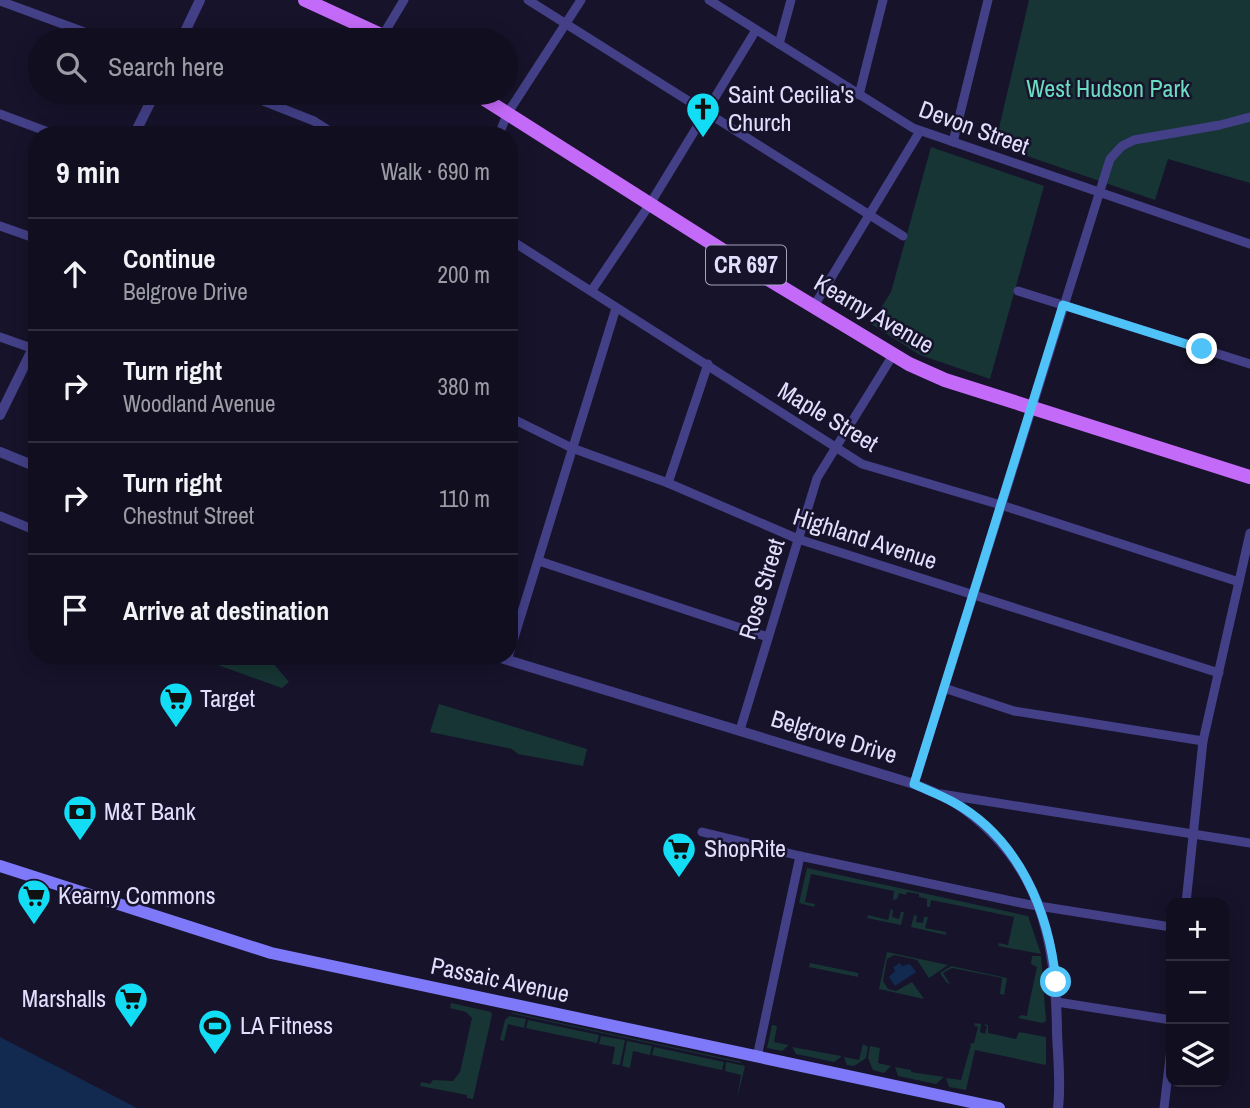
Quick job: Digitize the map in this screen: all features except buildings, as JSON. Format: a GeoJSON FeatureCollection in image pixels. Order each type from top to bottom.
{"type":"FeatureCollection","features":[{"type":"Feature","properties":{"kind":"main road"},"geometry":{"type":"LineString","coordinates":[[306,0],[366,28]]}},
{"type":"Feature","properties":{"kind":"main road","name":"Kearny Avenue"},"geometry":{"type":"LineString","coordinates":[[493,105],[893,355],[945,380],[1250,478]]}},
{"type":"Feature","properties":{"kind":"main road","name":"Passaic Avenue"},"geometry":{"type":"LineString","coordinates":[[0,866],[271,953],[999,1108]]}},
{"type":"Feature","properties":{"kind":"street"},"geometry":{"type":"LineString","coordinates":[[186,28],[200,0]]}},
{"type":"Feature","properties":{"kind":"street"},"geometry":{"type":"LineString","coordinates":[[391,28],[404,0]]}},
{"type":"Feature","properties":{"kind":"street"},"geometry":{"type":"LineString","coordinates":[[528,0],[903,236]]}},
{"type":"Feature","properties":{"kind":"street"},"geometry":{"type":"LineString","coordinates":[[518,98],[582,0]]}},
{"type":"Feature","properties":{"kind":"street","name":"Devon Street"},"geometry":{"type":"LineString","coordinates":[[709,0],[919,131],[1250,244]]}},
{"type":"Feature","properties":{"kind":"street"},"geometry":{"type":"LineString","coordinates":[[779,44],[791,0]]}},
{"type":"Feature","properties":{"kind":"street"},"geometry":{"type":"LineString","coordinates":[[859,95],[883,0]]}},
{"type":"Feature","properties":{"kind":"street"},"geometry":{"type":"LineString","coordinates":[[953,142],[988,0]]}},
{"type":"Feature","properties":{"kind":"street"},"geometry":{"type":"LineString","coordinates":[[0,1],[73,28]]}},
{"type":"Feature","properties":{"kind":"street"},"geometry":{"type":"LineString","coordinates":[[592,290],[650,204],[756,30]]}},
{"type":"Feature","properties":{"kind":"street"},"geometry":{"type":"LineString","coordinates":[[138,126],[149,105]]}},
{"type":"Feature","properties":{"kind":"street"},"geometry":{"type":"LineString","coordinates":[[273,105],[322,126]]}},
{"type":"Feature","properties":{"kind":"street"},"geometry":{"type":"LineString","coordinates":[[502,126],[513,105]]}},
{"type":"Feature","properties":{"kind":"street"},"geometry":{"type":"LineString","coordinates":[[0,114],[32,126]]}},
{"type":"Feature","properties":{"kind":"street"},"geometry":{"type":"LineString","coordinates":[[914,784],[1110,159],[1128,142],[1250,117]]}},
{"type":"Feature","properties":{"kind":"street"},"geometry":{"type":"LineString","coordinates":[[814,306],[919,131]]}},
{"type":"Feature","properties":{"kind":"street"},"geometry":{"type":"LineString","coordinates":[[0,226],[28,236]]}},
{"type":"Feature","properties":{"kind":"street","name":"Maple Street"},"geometry":{"type":"LineString","coordinates":[[518,245],[862,464],[1001,505],[1239,582]]}},
{"type":"Feature","properties":{"kind":"street"},"geometry":{"type":"LineString","coordinates":[[1018,291],[1250,364]]}},
{"type":"Feature","properties":{"kind":"street"},"geometry":{"type":"LineString","coordinates":[[518,626],[616,308]]}},
{"type":"Feature","properties":{"kind":"street"},"geometry":{"type":"LineString","coordinates":[[0,337],[28,344]]}},
{"type":"Feature","properties":{"kind":"street","name":"Rose Street"},"geometry":{"type":"LineString","coordinates":[[740,730],[817,478],[893,355]]}},
{"type":"Feature","properties":{"kind":"street"},"geometry":{"type":"LineString","coordinates":[[0,415],[28,360]]}},
{"type":"Feature","properties":{"kind":"street"},"geometry":{"type":"LineString","coordinates":[[668,484],[708,365]]}},
{"type":"Feature","properties":{"kind":"street","name":"Highland Avenue"},"geometry":{"type":"LineString","coordinates":[[518,421],[572,447],[798,539],[1219,673]]}},
{"type":"Feature","properties":{"kind":"street"},"geometry":{"type":"LineString","coordinates":[[0,452],[28,463]]}},
{"type":"Feature","properties":{"kind":"street"},"geometry":{"type":"LineString","coordinates":[[0,516],[28,527]]}},
{"type":"Feature","properties":{"kind":"street"},"geometry":{"type":"LineString","coordinates":[[1187,898],[1203,741],[1250,533]]}},
{"type":"Feature","properties":{"kind":"street"},"geometry":{"type":"LineString","coordinates":[[539,561],[768,637]]}},
{"type":"Feature","properties":{"kind":"street","name":"Belgrove Drive"},"geometry":{"type":"LineString","coordinates":[[518,660],[914,784],[955,803],[988,828],[1024,872],[1040,906],[1050,938],[1057,1002],[1058,1108]]}},
{"type":"Feature","properties":{"kind":"street"},"geometry":{"type":"LineString","coordinates":[[944,688],[1014,711],[1203,741]]}},
{"type":"Feature","properties":{"kind":"street"},"geometry":{"type":"LineString","coordinates":[[933,792],[1250,844]]}},
{"type":"Feature","properties":{"kind":"street"},"geometry":{"type":"LineString","coordinates":[[702,832],[800,856],[1040,906],[1166,926]]}},
{"type":"Feature","properties":{"kind":"street"},"geometry":{"type":"LineString","coordinates":[[757,1057],[800,856]]}},
{"type":"Feature","properties":{"kind":"street"},"geometry":{"type":"LineString","coordinates":[[1057,1002],[1166,1019]]}},
{"type":"Feature","properties":{"kind":"street"},"geometry":{"type":"LineString","coordinates":[[1164,1108],[1166,1087]]}},
{"type":"Feature","properties":{"kind":"green space","name":"West Hudson Park"},"geometry":{"type":"Polygon","coordinates":[[[1029,0],[1250,0],[1250,183],[1168,159],[1155,200],[995,145],[1029,0]]]}},
{"type":"Feature","properties":{"kind":"green space"},"geometry":{"type":"Polygon","coordinates":[[[931,147],[1044,186],[990,379],[920,355],[871,324],[891,292],[931,147]]]}},
{"type":"Feature","properties":{"kind":"green space"},"geometry":{"type":"Polygon","coordinates":[[[218,665],[275,665],[289,682],[282,688],[218,665]]]}},
{"type":"Feature","properties":{"kind":"green space"},"geometry":{"type":"Polygon","coordinates":[[[439,704],[587,749],[583,766],[518,754],[512,749],[430,732],[439,704]]]}},
{"type":"Feature","properties":{"kind":"green space"},"geometry":{"type":"Polygon","coordinates":[[[807,868],[1028,916],[1041,954],[998,946],[999,943],[1008,945],[1014,917],[931,900],[930,907],[927,907],[927,899],[919,897],[919,894],[899,893],[897,899],[893,900],[894,891],[811,874],[805,902],[815,904],[814,907],[799,903],[807,868]]]}},
{"type":"Feature","properties":{"kind":"green space"},"geometry":{"type":"Polygon","coordinates":[[[891,909],[892,917],[899,919],[901,912],[904,912],[901,925],[867,918],[868,915],[888,920],[891,909]]]}},
{"type":"Feature","properties":{"kind":"green space"},"geometry":{"type":"Polygon","coordinates":[[[914,915],[917,916],[916,922],[923,923],[924,917],[928,917],[925,928],[946,932],[946,935],[911,927],[914,915]]]}},
{"type":"Feature","properties":{"kind":"green space"},"geometry":{"type":"Polygon","coordinates":[[[887,952],[948,965],[929,978],[917,960],[894,955],[887,959],[883,981],[888,989],[896,991],[912,982],[924,999],[879,989],[887,952]]]}},
{"type":"Feature","properties":{"kind":"green space"},"geometry":{"type":"Polygon","coordinates":[[[1032,956],[1041,956],[1046,1021],[1042,1023],[1018,1018],[1021,1015],[1027,1016],[1037,967],[1031,964],[1032,956]]]}},
{"type":"Feature","properties":{"kind":"green space"},"geometry":{"type":"Polygon","coordinates":[[[810,963],[858,973],[858,977],[809,967],[810,963]]]}},
{"type":"Feature","properties":{"kind":"green space"},"geometry":{"type":"Polygon","coordinates":[[[951,966],[1007,978],[1004,995],[1000,994],[1002,978],[952,968],[943,973],[950,984],[947,983],[940,973],[951,966]]]}},
{"type":"Feature","properties":{"kind":"green space"},"geometry":{"type":"Polygon","coordinates":[[[451,1003],[491,1012],[492,1015],[473,1099],[467,1098],[467,1095],[420,1086],[421,1082],[430,1084],[433,1080],[453,1081],[460,1072],[472,1018],[466,1012],[450,1008],[451,1003]]]}},
{"type":"Feature","properties":{"kind":"green space"},"geometry":{"type":"Polygon","coordinates":[[[509,1013],[514,1013],[742,1062],[741,1063],[509,1013]]]}},
{"type":"Feature","properties":{"kind":"green space"},"geometry":{"type":"Polygon","coordinates":[[[509,1016],[526,1019],[524,1028],[508,1024],[504,1041],[500,1040],[505,1020],[509,1016]]]}},
{"type":"Feature","properties":{"kind":"green space"},"geometry":{"type":"Polygon","coordinates":[[[528,1020],[599,1035],[597,1043],[526,1028],[528,1020]]]}},
{"type":"Feature","properties":{"kind":"green space"},"geometry":{"type":"Polygon","coordinates":[[[975,1023],[981,1024],[980,1032],[985,1034],[987,1027],[984,1024],[988,1025],[988,1033],[1016,1039],[1019,1032],[1046,1037],[1046,1065],[975,1050],[966,1090],[949,1087],[946,1078],[961,1080],[971,1045],[969,1044],[974,1043],[978,1027],[974,1026],[975,1023]]]}},
{"type":"Feature","properties":{"kind":"green space"},"geometry":{"type":"Polygon","coordinates":[[[772,1025],[777,1026],[774,1042],[789,1045],[782,1051],[767,1048],[772,1025]]]}},
{"type":"Feature","properties":{"kind":"green space"},"geometry":{"type":"Polygon","coordinates":[[[601,1036],[625,1040],[620,1065],[612,1064],[615,1047],[599,1044],[601,1036]]]}},
{"type":"Feature","properties":{"kind":"green space"},"geometry":{"type":"Polygon","coordinates":[[[627,1041],[652,1046],[650,1055],[633,1051],[630,1068],[622,1066],[627,1041]]]}},
{"type":"Feature","properties":{"kind":"green space"},"geometry":{"type":"Polygon","coordinates":[[[863,1044],[868,1047],[866,1058],[854,1066],[847,1065],[844,1057],[859,1060],[863,1044]]]}},
{"type":"Feature","properties":{"kind":"green space"},"geometry":{"type":"Polygon","coordinates":[[[870,1046],[880,1048],[878,1063],[891,1066],[884,1073],[873,1070],[868,1058],[870,1046]]]}},
{"type":"Feature","properties":{"kind":"green space"},"geometry":{"type":"Polygon","coordinates":[[[654,1047],[724,1062],[722,1070],[652,1055],[654,1047]]]}},
{"type":"Feature","properties":{"kind":"green space"},"geometry":{"type":"Polygon","coordinates":[[[792,1047],[841,1057],[834,1062],[796,1054],[792,1047]]]}},
{"type":"Feature","properties":{"kind":"green space"},"geometry":{"type":"Polygon","coordinates":[[[726,1062],[745,1066],[737,1099],[741,1075],[725,1071],[726,1062]]]}},
{"type":"Feature","properties":{"kind":"green space"},"geometry":{"type":"Polygon","coordinates":[[[895,1067],[944,1077],[936,1084],[898,1076],[895,1067]]]}},
{"type":"Feature","properties":{"kind":"water"},"geometry":{"type":"Polygon","coordinates":[[[900,963],[902,966],[910,964],[916,972],[895,986],[889,977],[895,971],[893,967],[900,963]]]}},
{"type":"Feature","properties":{"kind":"water"},"geometry":{"type":"Polygon","coordinates":[[[0,1037],[137,1108],[0,1108],[0,1037]]]}},
{"type":"Feature","properties":{"kind":"place","name":"Saint Cecilia's Church"},"geometry":{"type":"Point","coordinates":[703,139]}},
{"type":"Feature","properties":{"kind":"place","name":"Target"},"geometry":{"type":"Point","coordinates":[176,729]}},
{"type":"Feature","properties":{"kind":"place","name":"M&T Bank"},"geometry":{"type":"Point","coordinates":[80,842]}},
{"type":"Feature","properties":{"kind":"place","name":"ShopRite"},"geometry":{"type":"Point","coordinates":[679,879]}},
{"type":"Feature","properties":{"kind":"place","name":"Kearny Commons"},"geometry":{"type":"Point","coordinates":[34,926]}},
{"type":"Feature","properties":{"kind":"place","name":"Marshalls"},"geometry":{"type":"Point","coordinates":[131,1029]}},
{"type":"Feature","properties":{"kind":"place","name":"LA Fitness"},"geometry":{"type":"Point","coordinates":[215,1056]}},
{"type":"Feature","properties":{"kind":"route"},"geometry":{"type":"LineString","coordinates":[[1056,982],[1044,917],[1024,872],[988,828],[955,803],[914,784],[1063,305],[1202,349]]}}]}
